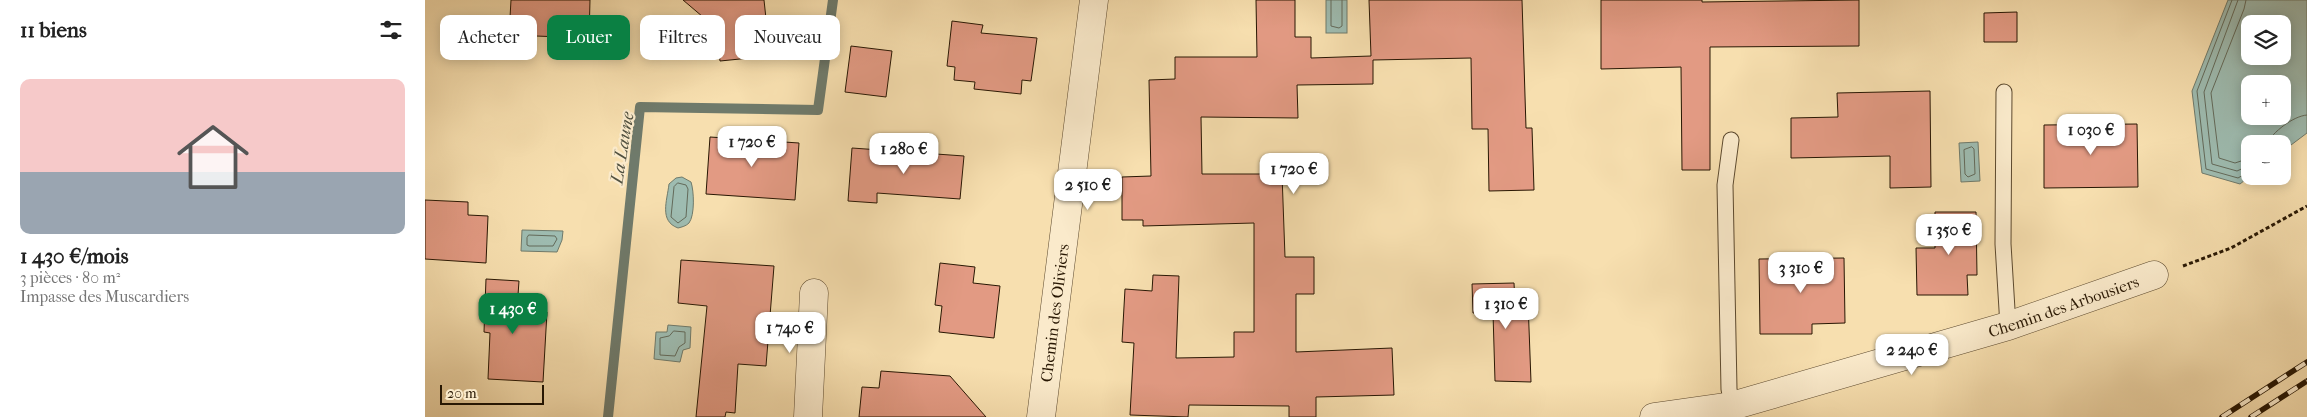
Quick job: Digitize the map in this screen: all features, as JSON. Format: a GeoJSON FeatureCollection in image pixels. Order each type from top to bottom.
{"type":"FeatureCollection","features":[{"type":"Feature","properties":{"kind":"street","name":"Chemin des Oliviers"},"geometry":{"type":"LineString","coordinates":[[1041,417],[1094,0]]}},
{"type":"Feature","properties":{"kind":"street","name":"Chemin des Arbousiers"},"geometry":{"type":"LineString","coordinates":[[1655,417],[1732,406],[2008,326],[2154,275]]}},
{"type":"Feature","properties":{"kind":"street"},"geometry":{"type":"LineString","coordinates":[[808,417],[814,293]]}},
{"type":"Feature","properties":{"kind":"lane"},"geometry":{"type":"LineString","coordinates":[[2004,92],[2003,244],[2008,326]]}},
{"type":"Feature","properties":{"kind":"lane"},"geometry":{"type":"LineString","coordinates":[[1731,140],[1725,185],[1729,389],[1732,406]]}},
{"type":"Feature","properties":{"kind":"path"},"geometry":{"type":"LineString","coordinates":[[2154,275],[2231,248],[2307,206]]}},
{"type":"Feature","properties":{"kind":"water"},"geometry":{"type":"Polygon","coordinates":[[[1326,0],[1347,0],[1347,33],[1326,33],[1326,0]]]}},
{"type":"Feature","properties":{"kind":"water"},"geometry":{"type":"Polygon","coordinates":[[[2228,0],[2307,0],[2307,133],[2291,145],[2291,135],[2241,135],[2240,184],[2202,173],[2192,91],[2228,0]]]}},
{"type":"Feature","properties":{"kind":"water"},"geometry":{"type":"Polygon","coordinates":[[[1978,142],[1980,181],[1961,182],[1959,143],[1978,142]]]}},
{"type":"Feature","properties":{"kind":"water"},"geometry":{"type":"Polygon","coordinates":[[[682,177],[691,182],[693,209],[689,223],[678,228],[668,221],[666,204],[669,184],[676,178],[682,177]]]}},
{"type":"Feature","properties":{"kind":"water"},"geometry":{"type":"Polygon","coordinates":[[[522,230],[563,231],[562,240],[557,252],[521,251],[522,230]]]}},
{"type":"Feature","properties":{"kind":"water"},"geometry":{"type":"Polygon","coordinates":[[[668,325],[691,327],[690,348],[683,350],[680,362],[654,359],[656,332],[667,332],[668,325]]]}},
{"type":"Feature","properties":{"kind":"building"},"geometry":{"type":"Polygon","coordinates":[[[511,0],[590,0],[590,15],[547,15],[547,36],[537,36],[537,15],[510,15],[511,0]]]}},
{"type":"Feature","properties":{"kind":"building"},"geometry":{"type":"Polygon","coordinates":[[[683,0],[764,0],[766,15],[735,15],[735,60],[720,61],[725,60],[725,15],[701,15],[683,0]]]}},
{"type":"Feature","properties":{"kind":"building"},"geometry":{"type":"Polygon","coordinates":[[[1256,0],[1295,0],[1295,37],[1311,37],[1311,58],[1371,56],[1369,0],[1522,0],[1526,128],[1532,128],[1534,190],[1489,191],[1488,129],[1472,129],[1471,58],[1373,60],[1373,84],[1297,85],[1298,118],[1201,117],[1202,174],[1282,174],[1285,257],[1314,257],[1314,294],[1296,294],[1296,352],[1392,348],[1394,395],[1316,397],[1316,417],[1289,417],[1289,406],[1189,405],[1188,417],[1130,415],[1134,343],[1122,342],[1125,289],[1152,291],[1153,275],[1179,276],[1176,358],[1234,357],[1234,332],[1254,332],[1254,223],[1143,226],[1143,220],[1122,220],[1122,177],[1151,176],[1149,80],[1175,79],[1175,57],[1257,57],[1256,0]]]}},
{"type":"Feature","properties":{"kind":"building"},"geometry":{"type":"Polygon","coordinates":[[[1601,0],[1702,0],[1702,2],[1859,0],[1859,46],[1710,47],[1710,170],[1682,170],[1681,67],[1601,69],[1601,0]]]}},
{"type":"Feature","properties":{"kind":"building"},"geometry":{"type":"Polygon","coordinates":[[[2017,12],[2017,42],[1984,42],[1984,13],[2017,12]]]}},
{"type":"Feature","properties":{"kind":"building"},"geometry":{"type":"Polygon","coordinates":[[[952,21],[983,25],[981,33],[1037,38],[1031,81],[1022,80],[1021,94],[974,89],[975,82],[954,80],[955,67],[947,66],[952,21]]]}},
{"type":"Feature","properties":{"kind":"building"},"geometry":{"type":"Polygon","coordinates":[[[851,46],[892,51],[886,97],[845,92],[851,46]]]}},
{"type":"Feature","properties":{"kind":"building"},"geometry":{"type":"Polygon","coordinates":[[[1930,91],[1931,187],[1890,188],[1890,156],[1791,158],[1791,118],[1838,117],[1837,93],[1930,91]]]}},
{"type":"Feature","properties":{"kind":"building"},"geometry":{"type":"Polygon","coordinates":[[[2137,124],[2138,187],[2044,188],[2044,125],[2137,124]]]}},
{"type":"Feature","properties":{"kind":"building"},"geometry":{"type":"Polygon","coordinates":[[[710,137],[799,143],[795,200],[706,194],[710,137]]]}},
{"type":"Feature","properties":{"kind":"building"},"geometry":{"type":"Polygon","coordinates":[[[852,148],[964,156],[960,199],[877,193],[877,203],[848,201],[852,148]]]}},
{"type":"Feature","properties":{"kind":"building"},"geometry":{"type":"Polygon","coordinates":[[[425,200],[468,202],[468,215],[488,216],[486,263],[425,259],[425,200]]]}},
{"type":"Feature","properties":{"kind":"building"},"geometry":{"type":"Polygon","coordinates":[[[1935,212],[1976,212],[1977,275],[1967,275],[1968,295],[1917,295],[1916,248],[1935,248],[1935,212]]]}},
{"type":"Feature","properties":{"kind":"building"},"geometry":{"type":"Polygon","coordinates":[[[1844,258],[1845,323],[1812,324],[1812,334],[1760,334],[1759,259],[1844,258]]]}},
{"type":"Feature","properties":{"kind":"building"},"geometry":{"type":"Polygon","coordinates":[[[681,260],[774,266],[766,366],[738,364],[735,413],[726,412],[725,417],[696,417],[707,306],[678,303],[681,260]]]}},
{"type":"Feature","properties":{"kind":"building"},"geometry":{"type":"Polygon","coordinates":[[[940,263],[975,267],[973,283],[1000,286],[994,338],[939,332],[942,306],[935,305],[940,263]]]}},
{"type":"Feature","properties":{"kind":"building"},"geometry":{"type":"Polygon","coordinates":[[[486,279],[519,281],[517,309],[547,312],[543,382],[488,379],[490,333],[484,332],[486,279]]]}},
{"type":"Feature","properties":{"kind":"building"},"geometry":{"type":"Polygon","coordinates":[[[1514,283],[1515,303],[1528,301],[1531,382],[1495,381],[1493,313],[1473,313],[1472,284],[1514,283]]]}},
{"type":"Feature","properties":{"kind":"building"},"geometry":{"type":"Polygon","coordinates":[[[881,371],[950,376],[986,417],[859,417],[862,387],[879,388],[881,371]]]}},
{"type":"Feature","properties":{"kind":"waterway","name":"La Laune"},"geometry":{"type":"LineString","coordinates":[[608,417],[640,107],[818,110],[833,0]]}},
{"type":"Feature","properties":{"kind":"railway"},"geometry":{"type":"LineString","coordinates":[[2222,417],[2307,362]]}},
{"type":"Feature","properties":{"kind":"railway"},"geometry":{"type":"LineString","coordinates":[[2251,417],[2307,381]]}}]}
